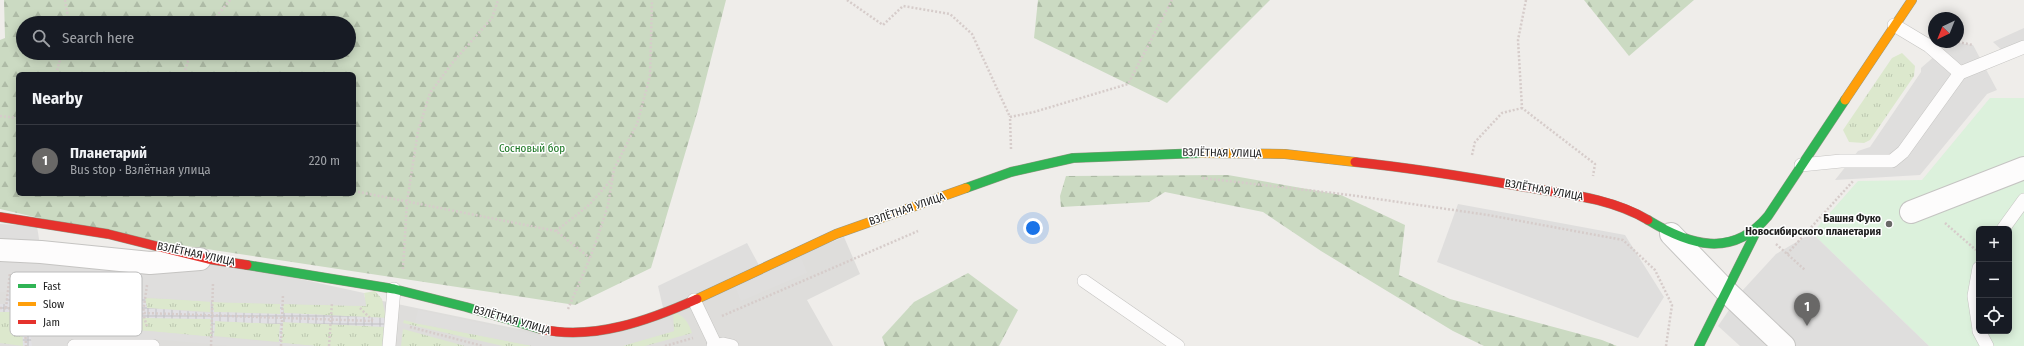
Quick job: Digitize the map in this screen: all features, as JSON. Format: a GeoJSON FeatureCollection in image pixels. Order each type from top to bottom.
{"type":"FeatureCollection","features":[{"type":"Feature","properties":{"kind":"main road"},"geometry":{"type":"LineString","coordinates":[[1699,346],[1758,228],[1768,216],[1912,0]]}},
{"type":"Feature","properties":{"kind":"main road","name":"ВЗЛЁТНАЯ УЛИЦА"},"geometry":{"type":"LineString","coordinates":[[0,217],[108,234],[211,259],[398,290],[466,307],[522,325],[557,333],[614,329],[694,300],[836,234],[1011,172],[1073,158],[1174,153],[1285,154],[1428,170],[1591,198],[1638,214],[1671,234]]}},
{"type":"Feature","properties":{"kind":"main road"},"geometry":{"type":"LineString","coordinates":[[1671,234],[1700,242],[1722,244],[1743,238],[1758,228]]}},
{"type":"Feature","properties":{"kind":"street"},"geometry":{"type":"LineString","coordinates":[[1919,209],[2024,168]]}},
{"type":"Feature","properties":{"kind":"street","name":"ВЗЛЁТНАЯ УЛИЦА"},"geometry":{"type":"LineString","coordinates":[[1671,234],[1726,291],[1784,346]]}},
{"type":"Feature","properties":{"kind":"street"},"geometry":{"type":"LineString","coordinates":[[6,251],[150,263],[211,259]]}},
{"type":"Feature","properties":{"kind":"lane"},"geometry":{"type":"LineString","coordinates":[[1894,25],[1929,46],[1960,73]]}},
{"type":"Feature","properties":{"kind":"lane"},"geometry":{"type":"LineString","coordinates":[[1801,165],[1841,161],[1892,161],[1903,152],[1960,73],[2022,51]]}},
{"type":"Feature","properties":{"kind":"lane"},"geometry":{"type":"LineString","coordinates":[[2005,226],[2024,200]]}},
{"type":"Feature","properties":{"kind":"lane"},"geometry":{"type":"LineString","coordinates":[[1084,281],[1178,346]]}},
{"type":"Feature","properties":{"kind":"lane"},"geometry":{"type":"LineString","coordinates":[[1976,285],[1974,296],[1976,310]]}},
{"type":"Feature","properties":{"kind":"lane"},"geometry":{"type":"LineString","coordinates":[[389,346],[391,322],[398,290]]}},
{"type":"Feature","properties":{"kind":"lane"},"geometry":{"type":"LineString","coordinates":[[694,300],[711,337],[723,344],[732,346]]}},
{"type":"Feature","properties":{"kind":"lane"},"geometry":{"type":"LineString","coordinates":[[1981,334],[1987,346]]}},
{"type":"Feature","properties":{"kind":"lane"},"geometry":{"type":"LineString","coordinates":[[76,345],[153,346]]}},
{"type":"Feature","properties":{"kind":"path"},"geometry":{"type":"LineString","coordinates":[[64,0],[67,16]]}},
{"type":"Feature","properties":{"kind":"path"},"geometry":{"type":"LineString","coordinates":[[217,16],[230,0]]}},
{"type":"Feature","properties":{"kind":"path"},"geometry":{"type":"LineString","coordinates":[[398,290],[407,202],[418,131],[430,93],[454,62],[492,18],[498,0]]}},
{"type":"Feature","properties":{"kind":"path"},"geometry":{"type":"LineString","coordinates":[[557,333],[590,258],[608,205],[614,170],[637,124],[650,76],[652,0]]}},
{"type":"Feature","properties":{"kind":"path"},"geometry":{"type":"LineString","coordinates":[[846,0],[883,25],[903,6],[950,14],[972,34],[1010,117],[1011,172]]}},
{"type":"Feature","properties":{"kind":"path"},"geometry":{"type":"LineString","coordinates":[[1010,117],[1034,112],[1128,84],[1172,0]]}},
{"type":"Feature","properties":{"kind":"path"},"geometry":{"type":"LineString","coordinates":[[1526,0],[1518,40],[1522,108],[1594,164],[1591,198]]}},
{"type":"Feature","properties":{"kind":"path"},"geometry":{"type":"LineString","coordinates":[[1964,43],[1973,45]]}},
{"type":"Feature","properties":{"kind":"path"},"geometry":{"type":"LineString","coordinates":[[57,72],[60,60]]}},
{"type":"Feature","properties":{"kind":"path"},"geometry":{"type":"LineString","coordinates":[[185,72],[188,60]]}},
{"type":"Feature","properties":{"kind":"path"},"geometry":{"type":"LineString","coordinates":[[1466,176],[1475,142],[1484,130],[1502,113],[1522,108]]}},
{"type":"Feature","properties":{"kind":"path"},"geometry":{"type":"LineString","coordinates":[[0,116],[16,118]]}},
{"type":"Feature","properties":{"kind":"path"},"geometry":{"type":"LineString","coordinates":[[1194,177],[1350,195],[1450,209],[1623,240],[1655,270],[1672,305],[1666,346]]}},
{"type":"Feature","properties":{"kind":"path"},"geometry":{"type":"LineString","coordinates":[[1787,254],[1857,177]]}},
{"type":"Feature","properties":{"kind":"path"},"geometry":{"type":"LineString","coordinates":[[556,231],[589,205],[613,178]]}},
{"type":"Feature","properties":{"kind":"path"},"geometry":{"type":"LineString","coordinates":[[356,191],[556,231],[590,258]]}},
{"type":"Feature","properties":{"kind":"path"},"geometry":{"type":"LineString","coordinates":[[1919,209],[1976,252]]}},
{"type":"Feature","properties":{"kind":"path"},"geometry":{"type":"LineString","coordinates":[[664,346],[711,337],[775,291],[818,275],[920,230]]}},
{"type":"Feature","properties":{"kind":"path"},"geometry":{"type":"LineString","coordinates":[[1776,244],[1805,270]]}},
{"type":"Feature","properties":{"kind":"path"},"geometry":{"type":"LineString","coordinates":[[6,251],[6,308]]}},
{"type":"Feature","properties":{"kind":"path"},"geometry":{"type":"LineString","coordinates":[[82,272],[83,257]]}},
{"type":"Feature","properties":{"kind":"path"},"geometry":{"type":"LineString","coordinates":[[211,259],[213,315],[211,346]]}},
{"type":"Feature","properties":{"kind":"path"},"geometry":{"type":"LineString","coordinates":[[280,346],[284,271]]}},
{"type":"Feature","properties":{"kind":"path"},"geometry":{"type":"LineString","coordinates":[[328,346],[332,305]]}},
{"type":"Feature","properties":{"kind":"path"},"geometry":{"type":"LineString","coordinates":[[358,305],[367,317],[374,321]]}},
{"type":"Feature","properties":{"kind":"path"},"geometry":{"type":"LineString","coordinates":[[0,308],[10,308]]}},
{"type":"Feature","properties":{"kind":"path"},"geometry":{"type":"LineString","coordinates":[[142,312],[391,322],[483,346]]}},
{"type":"Feature","properties":{"kind":"path"},"geometry":{"type":"LineString","coordinates":[[25,336],[26,346]]}},
{"type":"Feature","properties":{"kind":"path"},"geometry":{"type":"LineString","coordinates":[[461,346],[463,341]]}},
{"type":"Feature","properties":{"kind":"shaded area"},"geometry":{"type":"Polygon","coordinates":[[[2024,28],[2024,47],[2006,54],[1993,42],[2024,28]]]}},
{"type":"Feature","properties":{"kind":"shaded area"},"geometry":{"type":"Polygon","coordinates":[[[1964,44],[1973,45],[1997,90],[1987,94],[1920,175],[1835,180],[1858,151],[1870,147],[1921,72],[1921,68],[1944,48],[1964,48],[1964,44]]]}},
{"type":"Feature","properties":{"kind":"shaded area"},"geometry":{"type":"Polygon","coordinates":[[[1458,204],[1625,235],[1664,297],[1638,338],[1437,262],[1458,204]]]}},
{"type":"Feature","properties":{"kind":"shaded area"},"geometry":{"type":"Polygon","coordinates":[[[0,224],[37,226],[41,252],[208,259],[364,293],[366,306],[212,302],[142,297],[142,272],[10,272],[10,292],[0,292],[0,224]]]}},
{"type":"Feature","properties":{"kind":"shaded area"},"geometry":{"type":"Polygon","coordinates":[[[1812,233],[1929,346],[1740,346],[1718,326],[1742,291],[1776,254],[1812,233]]]}},
{"type":"Feature","properties":{"kind":"shaded area"},"geometry":{"type":"Polygon","coordinates":[[[844,237],[860,274],[807,300],[833,346],[0,346],[0,278],[10,278],[10,336],[142,336],[142,284],[334,291],[519,329],[598,333],[844,237]]]}},
{"type":"Feature","properties":{"kind":"shaded area"},"geometry":{"type":"Polygon","coordinates":[[[747,243],[761,269],[664,312],[658,286],[747,243]]]}},
{"type":"Feature","properties":{"kind":"shaded area"},"geometry":{"type":"Polygon","coordinates":[[[801,258],[807,273],[741,301],[735,286],[801,258]]]}},
{"type":"Feature","properties":{"kind":"shaded area"},"geometry":{"type":"Polygon","coordinates":[[[8,293],[10,293],[10,312],[0,312],[0,304],[5,304],[8,293]]]}},
{"type":"Feature","properties":{"kind":"shaded area"},"geometry":{"type":"Polygon","coordinates":[[[142,297],[145,298],[147,308],[211,313],[211,302],[214,312],[280,314],[280,304],[282,304],[284,313],[386,318],[387,327],[283,322],[281,343],[279,342],[280,324],[215,321],[214,336],[212,337],[211,319],[142,318],[142,297]]]}},
{"type":"Feature","properties":{"kind":"shaded area"},"geometry":{"type":"Polygon","coordinates":[[[418,310],[539,335],[671,319],[674,331],[622,346],[533,346],[415,323],[418,310]]]}},
{"type":"Feature","properties":{"kind":"shaded area"},"geometry":{"type":"Polygon","coordinates":[[[142,331],[316,346],[231,346],[152,339],[155,346],[26,346],[26,336],[142,336],[142,331]]]}},
{"type":"Feature","properties":{"kind":"shaded area"},"geometry":{"type":"Polygon","coordinates":[[[23,336],[30,336],[32,346],[23,346],[23,336]]]}},
{"type":"Feature","properties":{"kind":"green space","name":"Сосновый бор"},"geometry":{"type":"Polygon","coordinates":[[[4,0],[726,0],[698,110],[651,268],[575,305],[108,234],[0,209],[0,40],[5,38],[4,0]]]}},
{"type":"Feature","properties":{"kind":"green space"},"geometry":{"type":"Polygon","coordinates":[[[1038,0],[1270,0],[1167,103],[1034,38],[1038,0]]]}},
{"type":"Feature","properties":{"kind":"green space"},"geometry":{"type":"Polygon","coordinates":[[[1584,0],[1694,0],[1629,56],[1584,0]]]}},
{"type":"Feature","properties":{"kind":"green space"},"geometry":{"type":"Polygon","coordinates":[[[1902,53],[1915,66],[1914,76],[1870,140],[1864,143],[1849,142],[1843,130],[1892,58],[1902,53]]]}},
{"type":"Feature","properties":{"kind":"green space"},"geometry":{"type":"Polygon","coordinates":[[[1990,98],[2024,98],[2024,346],[1929,346],[1812,233],[1858,181],[1922,180],[1990,98]]]}},
{"type":"Feature","properties":{"kind":"green space"},"geometry":{"type":"Polygon","coordinates":[[[1228,175],[1341,195],[1405,225],[1399,275],[1450,299],[1602,340],[1617,346],[1484,346],[1453,331],[1321,251],[1263,212],[1165,192],[1149,202],[1061,207],[1060,196],[1066,176],[1228,175]]]}},
{"type":"Feature","properties":{"kind":"green space"},"geometry":{"type":"Polygon","coordinates":[[[968,273],[1018,310],[999,346],[885,346],[882,337],[914,302],[968,273]]]}},
{"type":"Feature","properties":{"kind":"green space"},"geometry":{"type":"Polygon","coordinates":[[[375,291],[382,299],[386,318],[284,313],[282,304],[366,306],[364,293],[375,291]]]}},
{"type":"Feature","properties":{"kind":"green space"},"geometry":{"type":"Polygon","coordinates":[[[145,298],[210,301],[210,312],[147,308],[145,298]]]}},
{"type":"Feature","properties":{"kind":"green space"},"geometry":{"type":"Polygon","coordinates":[[[212,302],[280,304],[280,314],[214,312],[212,302]]]}},
{"type":"Feature","properties":{"kind":"green space"},"geometry":{"type":"Polygon","coordinates":[[[0,312],[10,312],[10,336],[23,336],[23,346],[0,343],[0,312]]]}},
{"type":"Feature","properties":{"kind":"green space"},"geometry":{"type":"Polygon","coordinates":[[[673,312],[680,315],[685,320],[692,333],[645,346],[622,346],[674,331],[673,312]]]}},
{"type":"Feature","properties":{"kind":"green space"},"geometry":{"type":"Polygon","coordinates":[[[142,318],[211,319],[212,337],[142,331],[142,318]]]}},
{"type":"Feature","properties":{"kind":"green space"},"geometry":{"type":"Polygon","coordinates":[[[404,320],[533,346],[503,346],[403,323],[404,320]]]}},
{"type":"Feature","properties":{"kind":"green space"},"geometry":{"type":"Polygon","coordinates":[[[215,321],[280,324],[279,342],[214,336],[215,321]]]}},
{"type":"Feature","properties":{"kind":"green space"},"geometry":{"type":"Polygon","coordinates":[[[282,322],[387,327],[387,346],[316,346],[281,343],[282,322]]]}},
{"type":"Feature","properties":{"kind":"green space"},"geometry":{"type":"Polygon","coordinates":[[[403,329],[465,346],[401,346],[403,329]]]}},
{"type":"Feature","properties":{"kind":"traffic: fast"},"geometry":{"type":"LineString","coordinates":[[1648,220],[1679,236],[1710,244],[1725,243],[1740,238],[1754,230],[1768,216],[1845,100]]}},
{"type":"Feature","properties":{"kind":"traffic: fast"},"geometry":{"type":"LineString","coordinates":[[966,188],[1011,172],[1073,158],[1201,153]]}},
{"type":"Feature","properties":{"kind":"traffic: fast"},"geometry":{"type":"LineString","coordinates":[[1699,346],[1758,228]]}},
{"type":"Feature","properties":{"kind":"traffic: fast"},"geometry":{"type":"LineString","coordinates":[[247,265],[394,289],[466,307],[541,329]]}},
{"type":"Feature","properties":{"kind":"traffic: slow"},"geometry":{"type":"LineString","coordinates":[[1845,100],[1912,0]]}},
{"type":"Feature","properties":{"kind":"traffic: slow"},"geometry":{"type":"LineString","coordinates":[[1201,153],[1285,154],[1355,162]]}},
{"type":"Feature","properties":{"kind":"traffic: slow"},"geometry":{"type":"LineString","coordinates":[[697,299],[836,234],[966,188]]}},
{"type":"Feature","properties":{"kind":"traffic: jam"},"geometry":{"type":"LineString","coordinates":[[1355,162],[1440,173],[1588,198],[1619,207],[1648,220]]}},
{"type":"Feature","properties":{"kind":"traffic: jam"},"geometry":{"type":"LineString","coordinates":[[0,217],[108,234],[208,259],[247,265]]}},
{"type":"Feature","properties":{"kind":"traffic: jam"},"geometry":{"type":"LineString","coordinates":[[541,329],[561,332],[601,330],[641,321],[697,299]]}},
{"type":"Feature","properties":{"kind":"place","name":"Башня Фуко Новосибирского планетария"},"geometry":{"type":"Point","coordinates":[1889,224]}},
{"type":"Feature","properties":{"kind":"place","name":"Планетарий"},"geometry":{"type":"Point","coordinates":[1807,326]}}]}
